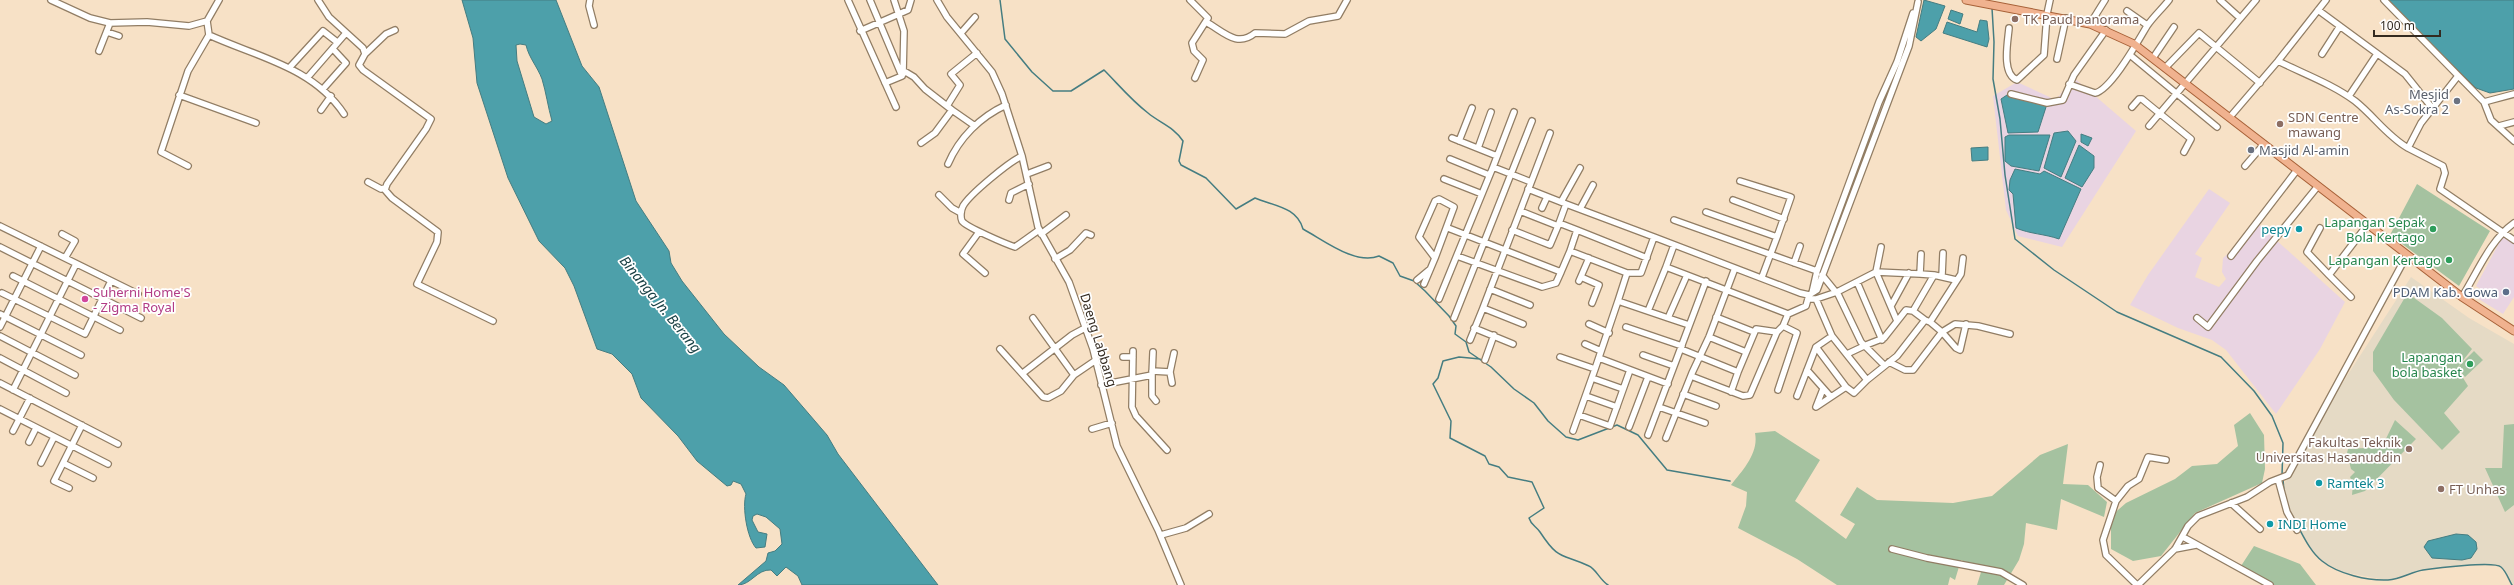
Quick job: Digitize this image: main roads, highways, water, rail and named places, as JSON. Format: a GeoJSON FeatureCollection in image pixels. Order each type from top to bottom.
{"type":"FeatureCollection","features":[{"type":"Feature","properties":{"kind":"main road"},"geometry":{"type":"LineString","coordinates":[[1966,0],[1985,5],[2047,14],[2090,24],[2106,30],[2137,46],[2297,170],[2315,190],[2368,224],[2406,258],[2514,331]]}},
{"type":"Feature","properties":{"kind":"water","name":"Binanga Jn. Berang"},"geometry":{"type":"Polygon","coordinates":[[[462,0],[556,0],[582,66],[599,87],[636,201],[669,251],[671,263],[682,281],[724,334],[759,367],[784,385],[827,435],[838,454],[938,585],[802,585],[798,576],[786,567],[777,576],[771,570],[766,570],[758,574],[747,583],[738,585],[766,561],[768,553],[775,551],[782,544],[780,529],[766,517],[757,514],[753,516],[752,520],[758,532],[767,534],[765,547],[756,548],[750,537],[746,522],[746,494],[741,484],[733,481],[731,485],[727,486],[697,461],[678,436],[641,398],[632,374],[612,354],[597,349],[574,286],[565,268],[539,241],[508,178],[477,83],[473,38],[462,0]],[[516,45],[517,61],[534,117],[546,124],[552,121],[542,79],[526,45],[516,45]]]}},
{"type":"Feature","properties":{"kind":"water"},"geometry":{"type":"Polygon","coordinates":[[[1924,0],[1945,6],[1936,29],[1921,41],[1916,37],[1924,0]]]}},
{"type":"Feature","properties":{"kind":"water"},"geometry":{"type":"Polygon","coordinates":[[[2387,0],[2514,0],[2514,89],[2490,93],[2476,88],[2387,0]]]}},
{"type":"Feature","properties":{"kind":"water"},"geometry":{"type":"Polygon","coordinates":[[[1951,10],[1963,14],[1960,24],[1948,19],[1951,10]]]}},
{"type":"Feature","properties":{"kind":"water"},"geometry":{"type":"Polygon","coordinates":[[[1980,20],[1987,21],[1989,39],[1987,47],[1943,33],[1947,22],[1977,32],[1980,20]]]}},
{"type":"Feature","properties":{"kind":"water"},"geometry":{"type":"Polygon","coordinates":[[[2007,95],[2047,104],[2038,132],[2008,133],[2001,99],[2007,95]]]}},
{"type":"Feature","properties":{"kind":"water"},"geometry":{"type":"Polygon","coordinates":[[[2068,131],[2076,141],[2061,177],[2044,168],[2054,133],[2068,131]]]}},
{"type":"Feature","properties":{"kind":"water"},"geometry":{"type":"Polygon","coordinates":[[[2081,134],[2092,138],[2088,146],[2081,142],[2081,134]]]}},
{"type":"Feature","properties":{"kind":"water"},"geometry":{"type":"Polygon","coordinates":[[[2009,135],[2050,135],[2039,171],[2011,166],[2005,161],[2005,137],[2009,135]]]}},
{"type":"Feature","properties":{"kind":"water"},"geometry":{"type":"Polygon","coordinates":[[[2079,145],[2094,156],[2094,168],[2082,187],[2065,178],[2079,145]]]}},
{"type":"Feature","properties":{"kind":"water"},"geometry":{"type":"Polygon","coordinates":[[[1988,147],[1988,160],[1972,161],[1971,148],[1988,147]]]}},
{"type":"Feature","properties":{"kind":"water"},"geometry":{"type":"Polygon","coordinates":[[[2015,169],[2040,174],[2044,171],[2081,189],[2059,239],[2016,228],[2013,194],[2009,190],[2010,180],[2015,169]]]}},
{"type":"Feature","properties":{"kind":"water"},"geometry":{"type":"Polygon","coordinates":[[[2456,534],[2468,535],[2476,542],[2477,549],[2471,558],[2462,560],[2432,558],[2424,547],[2428,541],[2456,534]]]}},
{"type":"Feature","properties":{"kind":"waterway"},"geometry":{"type":"LineString","coordinates":[[1000,0],[1005,39],[1032,72],[1053,91],[1071,91],[1104,70],[1142,108],[1179,136],[1183,141],[1179,161],[1181,165],[1206,178],[1236,209],[1255,198],[1284,208],[1296,216],[1303,229],[1350,255],[1370,258],[1379,256],[1393,263],[1400,276],[1414,281],[1449,316],[1456,326],[1455,334],[1466,342],[1469,352],[1491,367],[1514,389],[1534,403],[1548,421],[1566,437],[1578,440],[1617,425],[1638,435],[1667,470],[1730,481]]}},
{"type":"Feature","properties":{"kind":"waterway"},"geometry":{"type":"LineString","coordinates":[[1992,8],[1994,42],[1993,79],[2000,119],[2005,175],[2015,239],[2054,270],[2117,312],[2221,357],[2254,391],[2272,416],[2283,443],[2282,476]]}},
{"type":"Feature","properties":{"kind":"waterway"},"geometry":{"type":"LineString","coordinates":[[1480,359],[1459,357],[1443,361],[1438,378],[1433,384],[1451,421],[1450,438],[1485,456],[1489,464],[1499,467],[1508,477],[1532,482],[1544,508],[1529,518],[1531,522],[1556,552],[1591,567],[1608,585]]}},
{"type":"Feature","properties":{"kind":"waterway"},"geometry":{"type":"LineString","coordinates":[[2283,479],[2284,492]]}},
{"type":"Feature","properties":{"kind":"waterway"},"geometry":{"type":"LineString","coordinates":[[2292,516],[2309,546],[2322,561],[2336,570],[2354,576],[2388,580],[2423,570],[2496,565],[2503,569],[2512,585]]}},
{"type":"Feature","properties":{"kind":"place","name":"TK Paud panorama"},"geometry":{"type":"Point","coordinates":[2015,19]}},
{"type":"Feature","properties":{"kind":"place","name":"Mesjid As-Sokra 2"},"geometry":{"type":"Point","coordinates":[2457,101]}},
{"type":"Feature","properties":{"kind":"place","name":"SDN Centre mawang"},"geometry":{"type":"Point","coordinates":[2280,124]}},
{"type":"Feature","properties":{"kind":"place","name":"Masjid Al-amin"},"geometry":{"type":"Point","coordinates":[2251,150]}},
{"type":"Feature","properties":{"kind":"place","name":"pepy"},"geometry":{"type":"Point","coordinates":[2299,229]}},
{"type":"Feature","properties":{"kind":"place","name":"Lapangan Sepak Bola Kertago"},"geometry":{"type":"Point","coordinates":[2433,229]}},
{"type":"Feature","properties":{"kind":"place","name":"Lapangan Kertago"},"geometry":{"type":"Point","coordinates":[2449,260]}},
{"type":"Feature","properties":{"kind":"place","name":"PDAM Kab. Gowa"},"geometry":{"type":"Point","coordinates":[2506,292]}},
{"type":"Feature","properties":{"kind":"place","name":"Suherni Home'S - Zigma Royal"},"geometry":{"type":"Point","coordinates":[85,299]}},
{"type":"Feature","properties":{"kind":"place","name":"Lapangan bola basket"},"geometry":{"type":"Point","coordinates":[2470,364]}},
{"type":"Feature","properties":{"kind":"place","name":"Fakultas Teknik Universitas Hasanuddin"},"geometry":{"type":"Point","coordinates":[2409,449]}},
{"type":"Feature","properties":{"kind":"place","name":"Ramtek 3"},"geometry":{"type":"Point","coordinates":[2319,483]}},
{"type":"Feature","properties":{"kind":"place","name":"FT Unhas"},"geometry":{"type":"Point","coordinates":[2441,489]}},
{"type":"Feature","properties":{"kind":"place","name":"INDI Home"},"geometry":{"type":"Point","coordinates":[2270,524]}}]}
